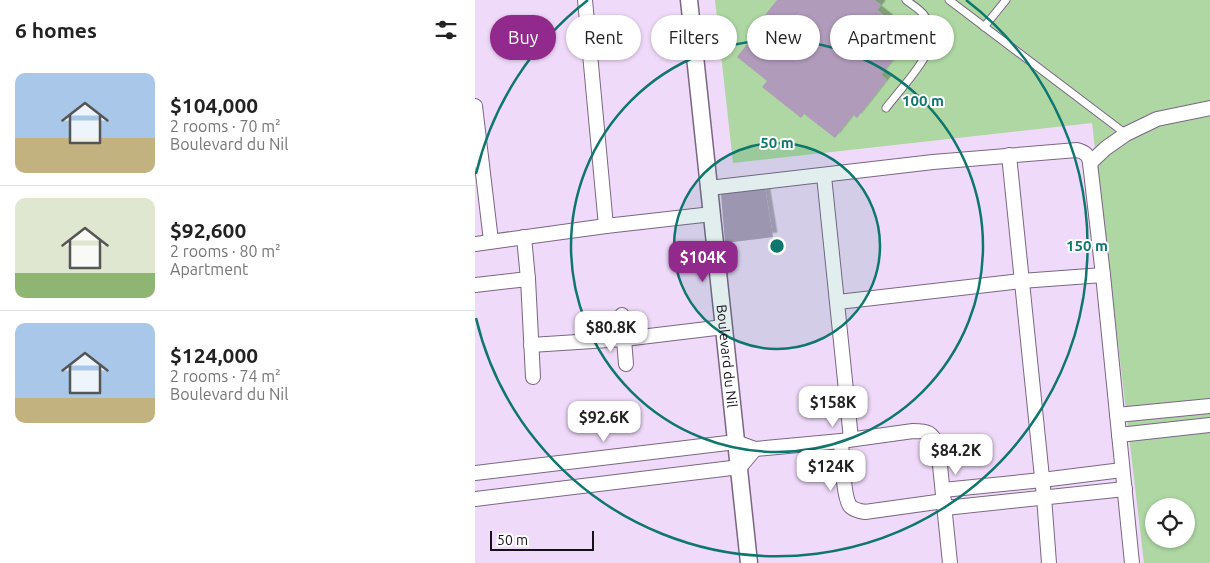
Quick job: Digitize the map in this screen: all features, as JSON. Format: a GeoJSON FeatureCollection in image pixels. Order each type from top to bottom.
{"type":"FeatureCollection","features":[{"type":"Feature","properties":{"kind":"street"},"geometry":{"type":"LineString","coordinates":[[585,0],[606,226]]}},
{"type":"Feature","properties":{"kind":"street","name":"Boulevard du Nil"},"geometry":{"type":"LineString","coordinates":[[689,0],[749,563]]}},
{"type":"Feature","properties":{"kind":"street"},"geometry":{"type":"LineString","coordinates":[[475,106],[491,242]]}},
{"type":"Feature","properties":{"kind":"street"},"geometry":{"type":"LineString","coordinates":[[1090,163],[1106,148],[1126,134],[1157,118],[1210,108]]}},
{"type":"Feature","properties":{"kind":"street"},"geometry":{"type":"LineString","coordinates":[[709,188],[1009,155],[1077,150],[1087,154],[1090,163],[1103,275],[1132,563]]}},
{"type":"Feature","properties":{"kind":"street"},"geometry":{"type":"LineString","coordinates":[[1009,155],[1049,563]]}},
{"type":"Feature","properties":{"kind":"street"},"geometry":{"type":"LineString","coordinates":[[824,176],[838,302],[846,440],[846,493],[849,504],[855,510],[865,512],[944,500],[1042,480],[1123,470]]}},
{"type":"Feature","properties":{"kind":"street"},"geometry":{"type":"LineString","coordinates":[[475,244],[712,214]]}},
{"type":"Feature","properties":{"kind":"street"},"geometry":{"type":"LineString","coordinates":[[524,237],[533,377]]}},
{"type":"Feature","properties":{"kind":"street"},"geometry":{"type":"LineString","coordinates":[[838,302],[1021,281],[1103,275]]}},
{"type":"Feature","properties":{"kind":"street"},"geometry":{"type":"LineString","coordinates":[[475,285],[528,279]]}},
{"type":"Feature","properties":{"kind":"street"},"geometry":{"type":"LineString","coordinates":[[622,315],[627,364]]}},
{"type":"Feature","properties":{"kind":"street"},"geometry":{"type":"LineString","coordinates":[[531,345],[624,338],[724,327]]}},
{"type":"Feature","properties":{"kind":"street"},"geometry":{"type":"LineString","coordinates":[[1117,415],[1210,406]]}},
{"type":"Feature","properties":{"kind":"street"},"geometry":{"type":"LineString","coordinates":[[1119,435],[1210,425]]}},
{"type":"Feature","properties":{"kind":"street"},"geometry":{"type":"LineString","coordinates":[[475,473],[736,442],[755,449],[923,431],[934,437],[938,446],[950,563]]}},
{"type":"Feature","properties":{"kind":"street"},"geometry":{"type":"LineString","coordinates":[[475,499],[739,467],[755,449]]}},
{"type":"Feature","properties":{"kind":"street"},"geometry":{"type":"LineString","coordinates":[[944,500],[1044,497],[1125,490]]}},
{"type":"Feature","properties":{"kind":"lane"},"geometry":{"type":"LineString","coordinates":[[886,108],[918,67],[928,52],[933,38],[930,24],[923,13],[906,0]]}},
{"type":"Feature","properties":{"kind":"lane"},"geometry":{"type":"LineString","coordinates":[[949,0],[1126,134]]}},
{"type":"Feature","properties":{"kind":"lane"},"geometry":{"type":"LineString","coordinates":[[985,27],[1006,0]]}},
{"type":"Feature","properties":{"kind":"green space"},"geometry":{"type":"Polygon","coordinates":[[[715,0],[1210,0],[1210,563],[1144,563],[1092,123],[733,163],[722,60],[737,60],[737,15],[717,15],[715,0]]]}},
{"type":"Feature","properties":{"kind":"building"},"geometry":{"type":"Polygon","coordinates":[[[777,0],[874,0],[881,5],[877,10],[883,15],[830,15],[830,60],[893,60],[881,75],[887,80],[857,118],[853,115],[835,138],[804,114],[801,118],[762,87],[767,81],[737,57],[747,44],[747,60],[820,60],[820,15],[765,15],[777,0]]]}},
{"type":"Feature","properties":{"kind":"building"},"geometry":{"type":"Polygon","coordinates":[[[765,188],[773,237],[725,243],[721,194],[765,188]]]}}]}
